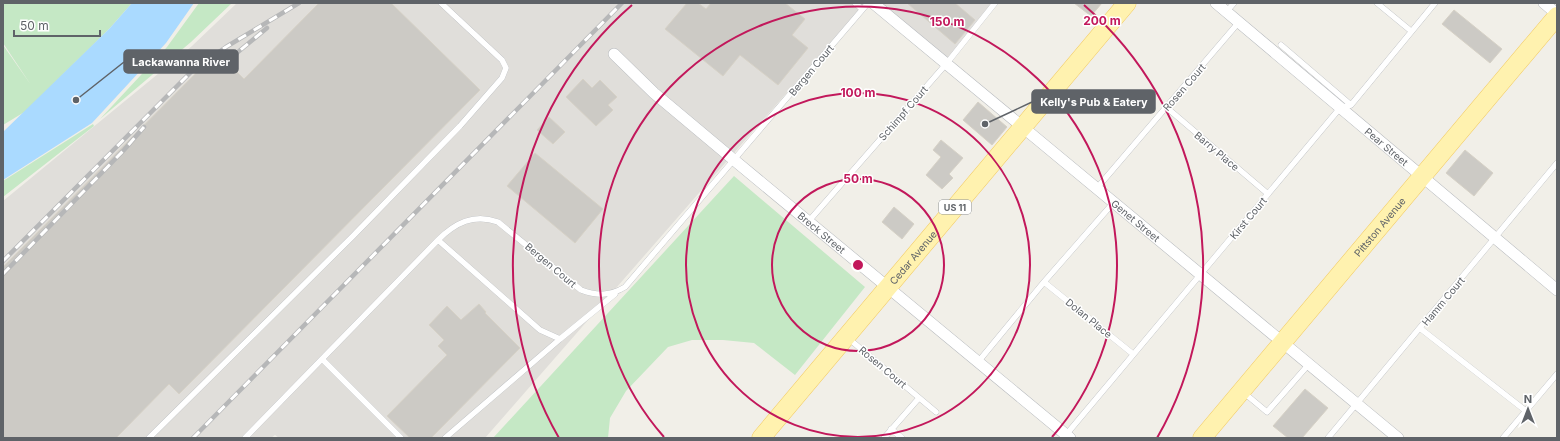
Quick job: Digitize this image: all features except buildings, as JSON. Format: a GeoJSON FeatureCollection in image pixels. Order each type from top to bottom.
{"type":"FeatureCollection","features":[{"type":"Feature","properties":{"kind":"main road","name":"Cedar Avenue"},"geometry":{"type":"LineString","coordinates":[[761,438],[1127,3]]}},
{"type":"Feature","properties":{"kind":"main road","name":"Pittston Avenue"},"geometry":{"type":"LineString","coordinates":[[1202,438],[1557,15]]}},
{"type":"Feature","properties":{"kind":"street","name":"Genet Street"},"geometry":{"type":"LineString","coordinates":[[873,3],[1398,438]]}},
{"type":"Feature","properties":{"kind":"street","name":"Pear Street"},"geometry":{"type":"LineString","coordinates":[[1216,3],[1230,7],[1239,22],[1345,107],[1422,177],[1557,290]]}},
{"type":"Feature","properties":{"kind":"street"},"geometry":{"type":"LineString","coordinates":[[1544,3],[1557,15]]}},
{"type":"Feature","properties":{"kind":"street","name":"Breck Street"},"geometry":{"type":"LineString","coordinates":[[614,54],[654,93],[1067,437]]}},
{"type":"Feature","properties":{"kind":"lane"},"geometry":{"type":"LineString","coordinates":[[149,438],[353,236],[460,126],[502,78],[506,68],[502,60],[441,3]]}},
{"type":"Feature","properties":{"kind":"lane"},"geometry":{"type":"LineString","coordinates":[[855,3],[862,9]]}},
{"type":"Feature","properties":{"kind":"lane","name":"Bergen Court"},"geometry":{"type":"LineString","coordinates":[[245,438],[438,240],[461,222],[470,219],[490,219],[509,229],[581,290],[595,294],[616,293],[625,287],[868,3]]}},
{"type":"Feature","properties":{"kind":"lane","name":"Schimpf Court"},"geometry":{"type":"LineString","coordinates":[[808,222],[996,3]]}},
{"type":"Feature","properties":{"kind":"lane"},"geometry":{"type":"LineString","coordinates":[[1378,3],[1411,31]]}},
{"type":"Feature","properties":{"kind":"lane","name":"Kirst Court"},"geometry":{"type":"LineString","coordinates":[[1067,437],[1133,354],[1268,194],[1435,3]]}},
{"type":"Feature","properties":{"kind":"lane","name":"Rosen Court"},"geometry":{"type":"LineString","coordinates":[[1097,188],[1239,22]]}},
{"type":"Feature","properties":{"kind":"lane"},"geometry":{"type":"LineString","coordinates":[[1281,45],[1345,107]]}},
{"type":"Feature","properties":{"kind":"lane","name":"Barry Place"},"geometry":{"type":"LineString","coordinates":[[1166,107],[1268,194]]}},
{"type":"Feature","properties":{"kind":"lane","name":"Hamm Court"},"geometry":{"type":"LineString","coordinates":[[1328,438],[1421,329],[1557,163]]}},
{"type":"Feature","properties":{"kind":"lane"},"geometry":{"type":"LineString","coordinates":[[978,362],[1044,282],[1114,202]]}},
{"type":"Feature","properties":{"kind":"lane"},"geometry":{"type":"LineString","coordinates":[[438,240],[540,330],[560,339]]}},
{"type":"Feature","properties":{"kind":"lane","name":"Dolan Place"},"geometry":{"type":"LineString","coordinates":[[1044,282],[1133,354]]}},
{"type":"Feature","properties":{"kind":"lane"},"geometry":{"type":"LineString","coordinates":[[446,438],[560,339],[616,293]]}},
{"type":"Feature","properties":{"kind":"lane"},"geometry":{"type":"LineString","coordinates":[[1421,329],[1526,411]]}},
{"type":"Feature","properties":{"kind":"lane","name":"Rosen Court"},"geometry":{"type":"LineString","coordinates":[[846,336],[936,412]]}},
{"type":"Feature","properties":{"kind":"lane"},"geometry":{"type":"LineString","coordinates":[[322,359],[401,438]]}},
{"type":"Feature","properties":{"kind":"lane"},"geometry":{"type":"LineString","coordinates":[[1242,390],[1267,412],[1309,364]]}},
{"type":"Feature","properties":{"kind":"lane"},"geometry":{"type":"LineString","coordinates":[[1503,438],[1557,374]]}},
{"type":"Feature","properties":{"kind":"lane"},"geometry":{"type":"LineString","coordinates":[[884,438],[919,398]]}},
{"type":"Feature","properties":{"kind":"lane"},"geometry":{"type":"LineString","coordinates":[[891,429],[902,438]]}},
{"type":"Feature","properties":{"kind":"shaded area"},"geometry":{"type":"Polygon","coordinates":[[[237,3],[865,3],[485,438],[279,438],[275,435],[271,438],[3,438],[3,201],[192,46],[237,3]]]}},
{"type":"Feature","properties":{"kind":"shaded area"},"geometry":{"type":"Polygon","coordinates":[[[876,3],[994,3],[945,62],[876,3]]]}},
{"type":"Feature","properties":{"kind":"green space"},"geometry":{"type":"Polygon","coordinates":[[[3,3],[132,3],[110,28],[39,98],[41,102],[3,125],[3,45],[31,85],[3,43],[3,3]]]}},
{"type":"Feature","properties":{"kind":"green space"},"geometry":{"type":"Polygon","coordinates":[[[199,3],[232,3],[191,42],[100,119],[167,47],[199,3]]]}},
{"type":"Feature","properties":{"kind":"green space"},"geometry":{"type":"Polygon","coordinates":[[[93,124],[94,126],[3,197],[3,181],[93,124]]]}},
{"type":"Feature","properties":{"kind":"green space"},"geometry":{"type":"Polygon","coordinates":[[[734,176],[865,287],[795,375],[754,343],[723,340],[692,340],[668,347],[626,391],[610,418],[608,438],[493,438],[734,176]]]}},
{"type":"Feature","properties":{"kind":"water"},"geometry":{"type":"Polygon","coordinates":[[[132,3],[194,3],[166,43],[92,123],[3,180],[3,132],[110,28],[132,3]]]}},
{"type":"Feature","properties":{"kind":"railway"},"geometry":{"type":"LineString","coordinates":[[3,261],[192,71],[226,47],[299,3]]}},
{"type":"Feature","properties":{"kind":"railway"},"geometry":{"type":"LineString","coordinates":[[193,438],[622,3]]}},
{"type":"Feature","properties":{"kind":"railway"},"geometry":{"type":"LineString","coordinates":[[227,61],[267,28]]}},
{"type":"Feature","properties":{"kind":"railway"},"geometry":{"type":"LineString","coordinates":[[3,274],[124,150],[144,127]]}},
{"type":"Feature","properties":{"kind":"place","name":"Lackawanna River"},"geometry":{"type":"Point","coordinates":[76,100]}},
{"type":"Feature","properties":{"kind":"place","name":"Kelly's Pub & Eatery"},"geometry":{"type":"Point","coordinates":[985,124]}}]}
